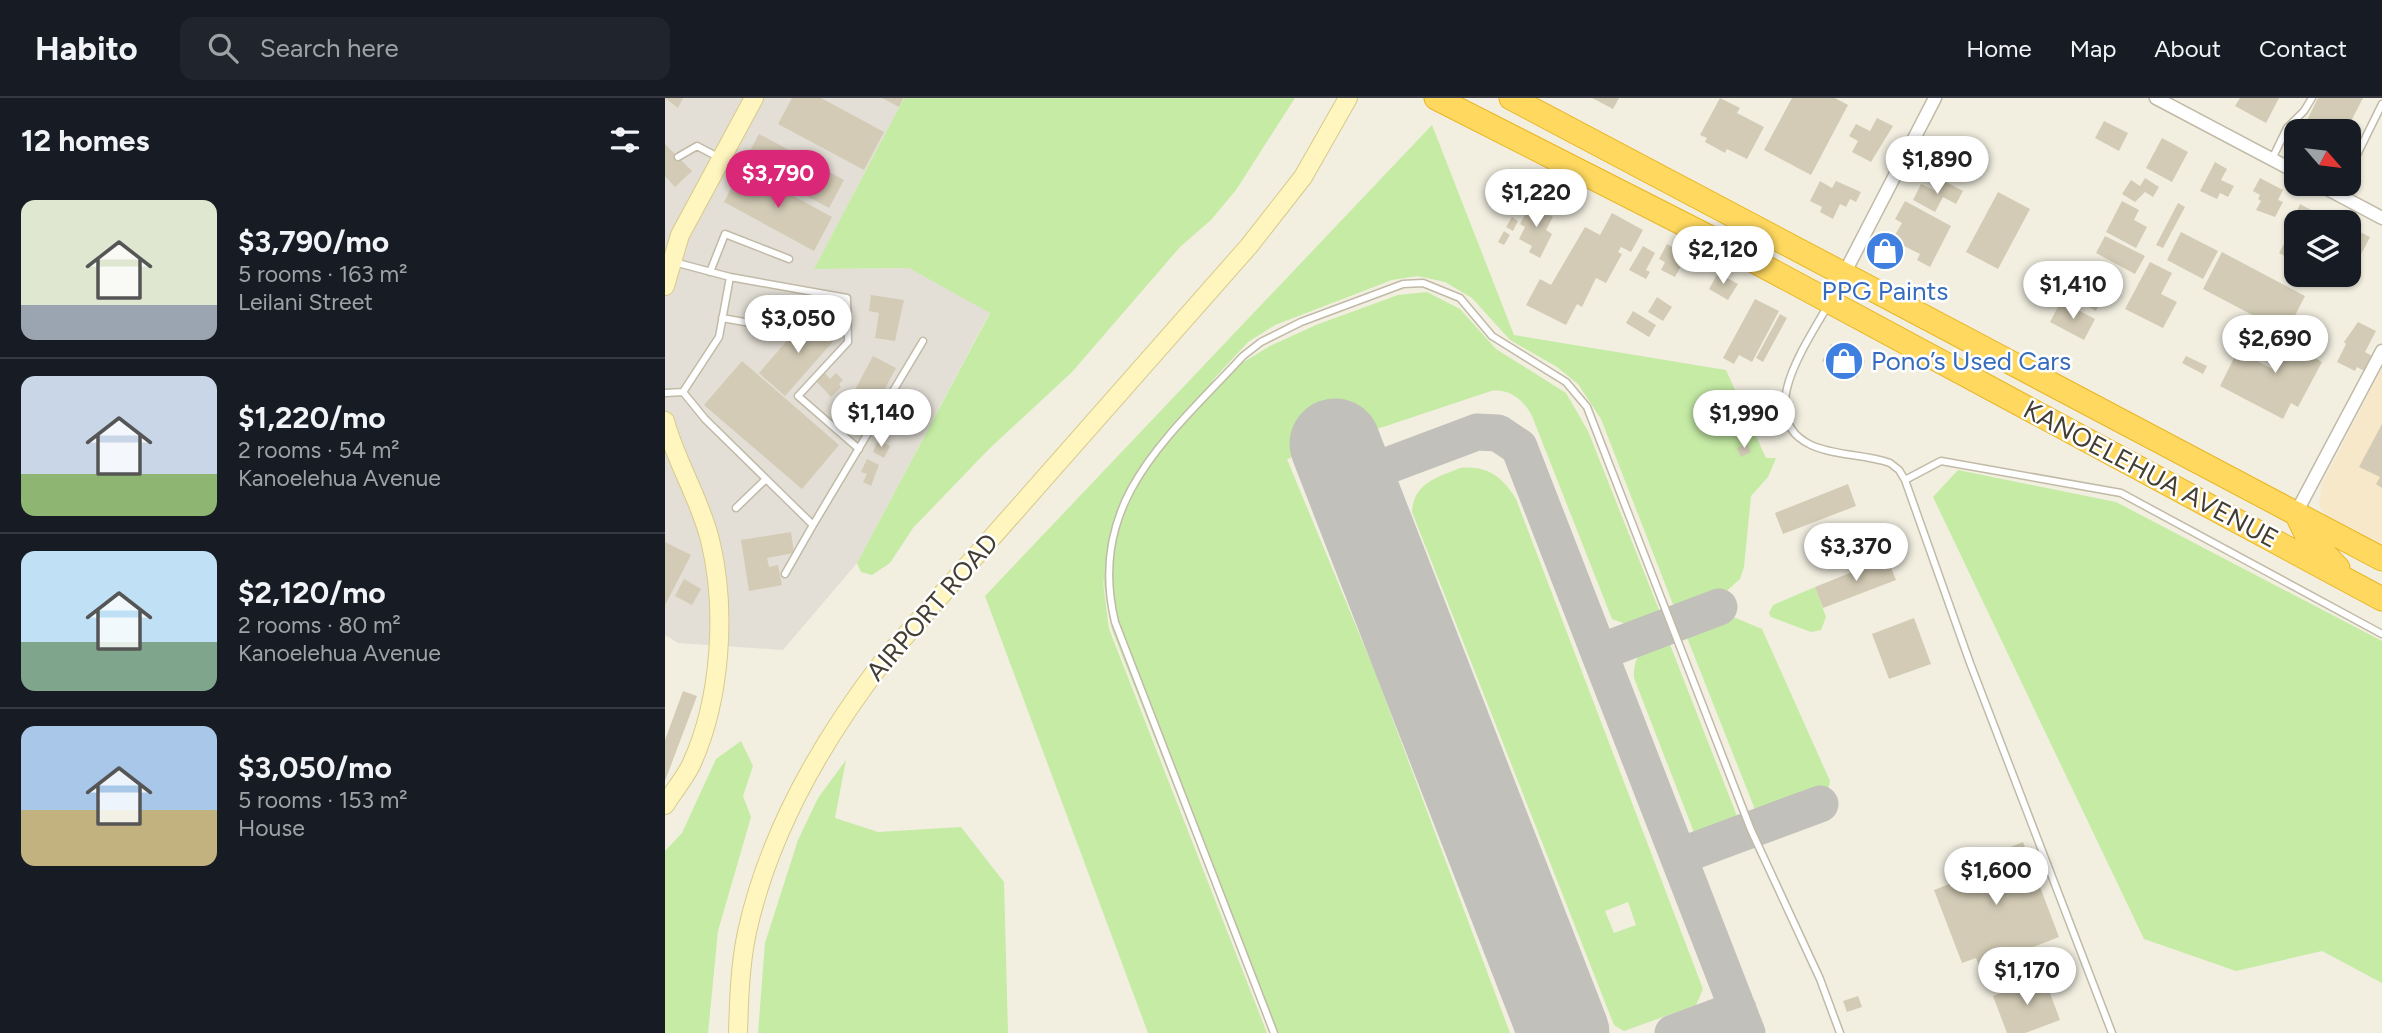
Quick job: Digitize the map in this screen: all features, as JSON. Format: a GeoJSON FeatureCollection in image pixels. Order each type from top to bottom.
{"type":"FeatureCollection","features":[{"type":"Feature","properties":{"kind":"highway","name":"KANOELEHUA AVENUE"},"geometry":{"type":"LineString","coordinates":[[1436,98],[1830,302],[2382,598]]}},
{"type":"Feature","properties":{"kind":"highway","name":"KANOELEHUA AVENUE"},"geometry":{"type":"LineString","coordinates":[[1511,98],[2382,559]]}},
{"type":"Feature","properties":{"kind":"highway"},"geometry":{"type":"LineString","coordinates":[[2240,521],[2277,520],[2296,513],[2306,534],[2347,580]]}},
{"type":"Feature","properties":{"kind":"street"},"geometry":{"type":"LineString","coordinates":[[665,285],[671,262],[673,234],[722,159],[754,98]]}},
{"type":"Feature","properties":{"kind":"street","name":"AIRPORT ROAD"},"geometry":{"type":"LineString","coordinates":[[738,1033],[739,985],[747,931],[762,882],[799,791],[837,726],[884,660],[1249,246],[1303,177],[1347,98]]}},
{"type":"Feature","properties":{"kind":"street"},"geometry":{"type":"LineString","coordinates":[[1844,274],[1935,98]]}},
{"type":"Feature","properties":{"kind":"street"},"geometry":{"type":"LineString","coordinates":[[2156,98],[2284,166]]}},
{"type":"Feature","properties":{"kind":"street"},"geometry":{"type":"LineString","coordinates":[[2350,196],[2382,218]]}},
{"type":"Feature","properties":{"kind":"street"},"geometry":{"type":"LineString","coordinates":[[2296,513],[2382,351]]}},
{"type":"Feature","properties":{"kind":"street"},"geometry":{"type":"LineString","coordinates":[[665,421],[674,453],[710,540],[722,638],[709,706],[691,765],[665,805]]}},
{"type":"Feature","properties":{"kind":"lane"},"geometry":{"type":"LineString","coordinates":[[2272,159],[2287,128],[2304,111],[2312,98]]}},
{"type":"Feature","properties":{"kind":"lane"},"geometry":{"type":"LineString","coordinates":[[2361,147],[2382,104]]}},
{"type":"Feature","properties":{"kind":"lane"},"geometry":{"type":"LineString","coordinates":[[678,157],[697,146],[722,159]]}},
{"type":"Feature","properties":{"kind":"lane"},"geometry":{"type":"LineString","coordinates":[[710,272],[725,234],[789,259]]}},
{"type":"Feature","properties":{"kind":"lane"},"geometry":{"type":"LineString","coordinates":[[671,262],[730,277],[847,298],[848,342],[798,396],[859,449]]}},
{"type":"Feature","properties":{"kind":"lane"},"geometry":{"type":"LineString","coordinates":[[683,392],[719,337],[730,277]]}},
{"type":"Feature","properties":{"kind":"lane"},"geometry":{"type":"LineString","coordinates":[[1274,1033],[1115,621],[1108,580],[1112,539],[1118,516],[1141,470],[1243,356],[1261,342],[1301,322],[1413,282],[1435,286],[1460,298],[1492,336],[1566,382],[1587,407],[1751,830],[1820,979],[1840,1033]]}},
{"type":"Feature","properties":{"kind":"lane"},"geometry":{"type":"LineString","coordinates":[[1830,302],[1787,383],[1784,399],[1787,421],[1794,432],[1812,446],[1879,459],[1899,470],[1905,481],[1980,690],[2112,1033]]}},
{"type":"Feature","properties":{"kind":"lane"},"geometry":{"type":"LineString","coordinates":[[722,318],[789,330]]}},
{"type":"Feature","properties":{"kind":"lane"},"geometry":{"type":"LineString","coordinates":[[785,574],[923,341]]}},
{"type":"Feature","properties":{"kind":"lane"},"geometry":{"type":"LineString","coordinates":[[665,393],[683,392]]}},
{"type":"Feature","properties":{"kind":"lane"},"geometry":{"type":"LineString","coordinates":[[683,392],[705,419],[813,525]]}},
{"type":"Feature","properties":{"kind":"lane"},"geometry":{"type":"LineString","coordinates":[[1905,481],[1941,461],[2121,493],[2382,634]]}},
{"type":"Feature","properties":{"kind":"lane"},"geometry":{"type":"LineString","coordinates":[[736,508],[766,479]]}},
{"type":"Feature","properties":{"kind":"shaded area"},"geometry":{"type":"Polygon","coordinates":[[[665,98],[904,98],[814,269],[909,268],[990,312],[857,563],[783,650],[678,643],[665,635],[665,98]]]}},
{"type":"Feature","properties":{"kind":"shaded area"},"geometry":{"type":"Polygon","coordinates":[[[2382,368],[2382,546],[2326,516],[2319,505],[2322,484],[2382,368]]]}},
{"type":"Feature","properties":{"kind":"green space"},"geometry":{"type":"Polygon","coordinates":[[[904,98],[1295,98],[1236,190],[1211,220],[1180,247],[1072,372],[989,449],[913,528],[890,563],[872,575],[861,572],[857,563],[990,313],[909,268],[814,269],[904,98]]]}},
{"type":"Feature","properties":{"kind":"green space"},"geometry":{"type":"Polygon","coordinates":[[[1432,125],[1514,335],[1726,370],[1766,458],[1776,458],[1768,477],[1751,496],[1744,567],[1740,579],[1720,597],[1676,612],[1601,419],[1578,384],[1557,367],[1510,340],[1472,298],[1445,282],[1418,276],[1392,280],[1275,325],[1248,342],[1211,382],[1270,346],[1316,325],[1398,295],[1427,292],[1460,309],[1496,349],[1566,393],[1588,431],[1663,620],[1634,627],[1612,619],[1532,416],[1525,405],[1510,393],[1491,391],[1287,459],[1375,672],[1510,1033],[1271,1033],[1112,630],[1102,574],[1109,629],[1267,1033],[1148,1033],[985,596],[1432,125]]]}},
{"type":"Feature","properties":{"kind":"green space"},"geometry":{"type":"Polygon","coordinates":[[[1460,468],[1478,468],[1493,474],[1506,484],[1516,499],[1703,989],[1696,1005],[1624,1031],[1614,1025],[1412,512],[1417,494],[1422,488],[1460,468]],[[1628,902],[1605,911],[1614,933],[1636,925],[1628,902]]]}},
{"type":"Feature","properties":{"kind":"green space"},"geometry":{"type":"Polygon","coordinates":[[[1958,470],[2116,502],[2382,641],[2382,983],[2322,951],[2236,971],[2144,939],[1933,497],[1958,470]]]}},
{"type":"Feature","properties":{"kind":"green space"},"geometry":{"type":"Polygon","coordinates":[[[1815,587],[1826,617],[1821,630],[1811,632],[1771,617],[1769,613],[1773,605],[1815,587]]]}},
{"type":"Feature","properties":{"kind":"green space"},"geometry":{"type":"Polygon","coordinates":[[[1731,616],[1762,629],[1830,781],[1828,791],[1756,812],[1684,630],[1710,619],[1731,616]]]}},
{"type":"Feature","properties":{"kind":"green space"},"geometry":{"type":"Polygon","coordinates":[[[1667,637],[1739,821],[1700,835],[1695,835],[1634,678],[1636,662],[1642,651],[1667,637]]]}},
{"type":"Feature","properties":{"kind":"green space"},"geometry":{"type":"Polygon","coordinates":[[[741,741],[753,766],[743,796],[751,817],[718,931],[708,1033],[665,1033],[665,851],[682,833],[716,759],[741,741]]]}},
{"type":"Feature","properties":{"kind":"green space"},"geometry":{"type":"Polygon","coordinates":[[[846,760],[835,818],[878,832],[961,827],[1004,882],[1008,1033],[758,1033],[765,943],[798,840],[818,798],[846,760]]]}},
{"type":"Feature","properties":{"kind":"building"},"geometry":{"type":"Polygon","coordinates":[[[665,98],[683,98],[678,108],[665,98]]]}},
{"type":"Feature","properties":{"kind":"building"},"geometry":{"type":"Polygon","coordinates":[[[792,98],[821,98],[884,132],[864,170],[778,124],[792,98]]]}},
{"type":"Feature","properties":{"kind":"building"},"geometry":{"type":"Polygon","coordinates":[[[882,98],[903,98],[899,107],[882,98]]]}},
{"type":"Feature","properties":{"kind":"building"},"geometry":{"type":"Polygon","coordinates":[[[1592,98],[1619,98],[1613,109],[1592,98]]]}},
{"type":"Feature","properties":{"kind":"building"},"geometry":{"type":"Polygon","coordinates":[[[1720,98],[1740,108],[1737,113],[1764,127],[1747,159],[1727,149],[1725,153],[1705,142],[1707,138],[1700,135],[1720,98]]]}},
{"type":"Feature","properties":{"kind":"building"},"geometry":{"type":"Polygon","coordinates":[[[1792,98],[1835,98],[1848,105],[1811,175],[1764,150],[1792,98]]]}},
{"type":"Feature","properties":{"kind":"building"},"geometry":{"type":"Polygon","coordinates":[[[2240,98],[2279,98],[2266,123],[2235,106],[2240,98]]]}},
{"type":"Feature","properties":{"kind":"building"},"geometry":{"type":"Polygon","coordinates":[[[2318,98],[2363,98],[2352,119],[2308,119],[2318,98]]]}},
{"type":"Feature","properties":{"kind":"building"},"geometry":{"type":"Polygon","coordinates":[[[1877,118],[1893,126],[1871,162],[1852,152],[1858,141],[1849,136],[1856,124],[1870,131],[1877,118]]]}},
{"type":"Feature","properties":{"kind":"building"},"geometry":{"type":"Polygon","coordinates":[[[2104,121],[2128,133],[2119,151],[2095,138],[2104,121]]]}},
{"type":"Feature","properties":{"kind":"building"},"geometry":{"type":"Polygon","coordinates":[[[759,134],[844,180],[829,208],[744,162],[759,134]]]}},
{"type":"Feature","properties":{"kind":"building"},"geometry":{"type":"Polygon","coordinates":[[[2162,138],[2188,152],[2172,182],[2146,168],[2162,138]]]}},
{"type":"Feature","properties":{"kind":"building"},"geometry":{"type":"Polygon","coordinates":[[[665,144],[692,171],[675,187],[665,176],[665,144]]]}},
{"type":"Feature","properties":{"kind":"building"},"geometry":{"type":"Polygon","coordinates":[[[2215,162],[2227,169],[2221,180],[2234,186],[2228,197],[2220,193],[2217,199],[2200,191],[2215,162]]]}},
{"type":"Feature","properties":{"kind":"building"},"geometry":{"type":"Polygon","coordinates":[[[742,168],[832,217],[814,251],[724,202],[742,168]]]}},
{"type":"Feature","properties":{"kind":"building"},"geometry":{"type":"Polygon","coordinates":[[[2145,178],[2159,187],[2153,197],[2145,192],[2135,202],[2122,194],[2131,180],[2140,186],[2145,178]]]}},
{"type":"Feature","properties":{"kind":"building"},"geometry":{"type":"Polygon","coordinates":[[[2260,178],[2283,190],[2278,200],[2283,202],[2275,217],[2256,210],[2261,201],[2258,199],[2260,195],[2253,191],[2260,178]]]}},
{"type":"Feature","properties":{"kind":"building"},"geometry":{"type":"Polygon","coordinates":[[[1820,181],[1832,188],[1836,181],[1861,192],[1856,202],[1850,199],[1846,207],[1840,204],[1833,219],[1820,212],[1822,207],[1810,201],[1820,181]]]}},
{"type":"Feature","properties":{"kind":"building"},"geometry":{"type":"Polygon","coordinates":[[[1944,181],[1963,191],[1956,204],[1943,197],[1935,212],[1913,200],[1921,184],[1938,192],[1944,181]]]}},
{"type":"Feature","properties":{"kind":"building"},"geometry":{"type":"Polygon","coordinates":[[[1998,192],[2030,209],[1998,269],[1966,252],[1998,192]]]}},
{"type":"Feature","properties":{"kind":"building"},"geometry":{"type":"Polygon","coordinates":[[[1533,200],[1544,206],[1541,210],[1553,217],[1546,230],[1552,234],[1540,258],[1529,252],[1532,246],[1519,239],[1525,227],[1520,224],[1533,200]]]}},
{"type":"Feature","properties":{"kind":"building"},"geometry":{"type":"Polygon","coordinates":[[[1905,201],[1951,226],[1930,267],[1917,260],[1920,254],[1892,240],[1902,223],[1895,219],[1905,201]]]}},
{"type":"Feature","properties":{"kind":"building"},"geometry":{"type":"Polygon","coordinates":[[[2122,201],[2139,210],[2134,220],[2147,227],[2136,248],[2106,232],[2122,201]]]}},
{"type":"Feature","properties":{"kind":"building"},"geometry":{"type":"Polygon","coordinates":[[[2178,203],[2185,207],[2163,248],[2156,245],[2178,203]]]}},
{"type":"Feature","properties":{"kind":"building"},"geometry":{"type":"Polygon","coordinates":[[[2300,204],[2311,210],[2297,210],[2300,204]]]}},
{"type":"Feature","properties":{"kind":"building"},"geometry":{"type":"Polygon","coordinates":[[[1612,213],[1643,230],[1631,252],[1621,247],[1618,252],[1622,254],[1606,283],[1596,278],[1582,307],[1577,304],[1566,325],[1526,305],[1540,279],[1551,285],[1585,227],[1600,235],[1612,213]]]}},
{"type":"Feature","properties":{"kind":"building"},"geometry":{"type":"Polygon","coordinates":[[[1512,217],[1518,221],[1513,231],[1506,227],[1512,217]]]}},
{"type":"Feature","properties":{"kind":"building"},"geometry":{"type":"Polygon","coordinates":[[[1504,231],[1510,235],[1504,245],[1498,242],[1504,231]]]}},
{"type":"Feature","properties":{"kind":"building"},"geometry":{"type":"Polygon","coordinates":[[[2181,232],[2218,251],[2203,279],[2167,260],[2181,232]]]}},
{"type":"Feature","properties":{"kind":"building"},"geometry":{"type":"Polygon","coordinates":[[[2361,232],[2370,237],[2361,254],[2361,232]]]}},
{"type":"Feature","properties":{"kind":"building"},"geometry":{"type":"Polygon","coordinates":[[[2105,236],[2145,256],[2135,274],[2096,253],[2105,236]]]}},
{"type":"Feature","properties":{"kind":"building"},"geometry":{"type":"Polygon","coordinates":[[[1667,244],[1687,255],[1675,277],[1661,270],[1665,262],[1659,259],[1667,244]]]}},
{"type":"Feature","properties":{"kind":"building"},"geometry":{"type":"Polygon","coordinates":[[[1643,246],[1655,253],[1646,270],[1650,272],[1646,279],[1629,270],[1643,246]]]}},
{"type":"Feature","properties":{"kind":"building"},"geometry":{"type":"Polygon","coordinates":[[[2222,252],[2305,296],[2286,333],[2282,331],[2275,343],[2255,332],[2262,320],[2203,289],[2222,252]]]}},
{"type":"Feature","properties":{"kind":"building"},"geometry":{"type":"Polygon","coordinates":[[[2150,262],[2172,273],[2161,294],[2177,302],[2163,328],[2125,309],[2150,262]]]}},
{"type":"Feature","properties":{"kind":"building"},"geometry":{"type":"Polygon","coordinates":[[[1718,273],[1738,284],[1728,300],[1709,289],[1718,273]]]}},
{"type":"Feature","properties":{"kind":"building"},"geometry":{"type":"Polygon","coordinates":[[[2094,288],[2105,293],[2096,311],[2085,305],[2094,288]]]}},
{"type":"Feature","properties":{"kind":"building"},"geometry":{"type":"Polygon","coordinates":[[[871,295],[904,300],[895,341],[875,338],[879,313],[869,311],[871,295]]]}},
{"type":"Feature","properties":{"kind":"building"},"geometry":{"type":"Polygon","coordinates":[[[1657,297],[1672,307],[1663,321],[1648,312],[1657,297]]]}},
{"type":"Feature","properties":{"kind":"building"},"geometry":{"type":"Polygon","coordinates":[[[1755,299],[1779,311],[1752,362],[1739,355],[1734,364],[1723,358],[1755,299]]]}},
{"type":"Feature","properties":{"kind":"building"},"geometry":{"type":"Polygon","coordinates":[[[2061,301],[2095,319],[2084,340],[2050,322],[2061,301]]]}},
{"type":"Feature","properties":{"kind":"building"},"geometry":{"type":"Polygon","coordinates":[[[1633,311],[1656,325],[1649,337],[1626,323],[1633,311]]]}},
{"type":"Feature","properties":{"kind":"building"},"geometry":{"type":"Polygon","coordinates":[[[811,313],[837,337],[785,396],[759,373],[811,313]]]}},
{"type":"Feature","properties":{"kind":"building"},"geometry":{"type":"Polygon","coordinates":[[[1780,314],[1787,318],[1763,362],[1756,358],[1780,314]]]}},
{"type":"Feature","properties":{"kind":"building"},"geometry":{"type":"Polygon","coordinates":[[[2308,318],[2321,325],[2306,353],[2322,362],[2298,407],[2291,403],[2283,419],[2220,386],[2236,354],[2231,352],[2236,343],[2244,347],[2241,352],[2274,370],[2288,344],[2293,346],[2308,318]]]}},
{"type":"Feature","properties":{"kind":"building"},"geometry":{"type":"Polygon","coordinates":[[[2358,322],[2376,331],[2365,352],[2374,357],[2366,372],[2357,367],[2355,371],[2337,362],[2346,344],[2344,342],[2358,322]]]}},
{"type":"Feature","properties":{"kind":"building","name":"Pono’s Used Cars"},"geometry":{"type":"Polygon","coordinates":[[[1831,344],[1865,361],[1857,378],[1822,361],[1831,344]]]}},
{"type":"Feature","properties":{"kind":"building"},"geometry":{"type":"Polygon","coordinates":[[[873,356],[896,368],[862,432],[839,420],[873,356]]]}},
{"type":"Feature","properties":{"kind":"building"},"geometry":{"type":"Polygon","coordinates":[[[2186,356],[2207,366],[2203,374],[2182,363],[2186,356]]]}},
{"type":"Feature","properties":{"kind":"building"},"geometry":{"type":"Polygon","coordinates":[[[742,361],[839,445],[802,489],[704,405],[742,361]]]}},
{"type":"Feature","properties":{"kind":"building"},"geometry":{"type":"Polygon","coordinates":[[[825,373],[830,379],[836,373],[843,380],[839,384],[841,387],[831,397],[816,381],[825,373]]]}},
{"type":"Feature","properties":{"kind":"building"},"geometry":{"type":"Polygon","coordinates":[[[2382,424],[2382,488],[2376,484],[2380,477],[2359,467],[2382,424]]]}},
{"type":"Feature","properties":{"kind":"building"},"geometry":{"type":"Polygon","coordinates":[[[878,440],[890,446],[884,458],[873,452],[878,440]]]}},
{"type":"Feature","properties":{"kind":"building"},"geometry":{"type":"Polygon","coordinates":[[[1747,444],[1751,452],[1741,457],[1737,448],[1747,444]]]}},
{"type":"Feature","properties":{"kind":"building"},"geometry":{"type":"Polygon","coordinates":[[[867,459],[879,465],[871,486],[863,482],[867,474],[861,472],[867,459]]]}},
{"type":"Feature","properties":{"kind":"building"},"geometry":{"type":"Polygon","coordinates":[[[1848,484],[1856,506],[1783,534],[1775,513],[1848,484]]]}},
{"type":"Feature","properties":{"kind":"building"},"geometry":{"type":"Polygon","coordinates":[[[791,532],[794,553],[767,558],[769,567],[778,565],[782,585],[749,591],[741,540],[791,532]]]}},
{"type":"Feature","properties":{"kind":"building"},"geometry":{"type":"Polygon","coordinates":[[[665,542],[691,555],[665,605],[665,542]]]}},
{"type":"Feature","properties":{"kind":"building"},"geometry":{"type":"Polygon","coordinates":[[[1887,558],[1896,580],[1823,608],[1815,587],[1887,558]]]}},
{"type":"Feature","properties":{"kind":"building"},"geometry":{"type":"Polygon","coordinates":[[[684,579],[701,589],[692,605],[675,596],[684,579]]]}},
{"type":"Feature","properties":{"kind":"building"},"geometry":{"type":"Polygon","coordinates":[[[1914,618],[1931,664],[1889,679],[1872,634],[1914,618]]]}},
{"type":"Feature","properties":{"kind":"building"},"geometry":{"type":"Polygon","coordinates":[[[683,691],[697,696],[665,781],[665,740],[683,691]]]}},
{"type":"Feature","properties":{"kind":"building"},"geometry":{"type":"Polygon","coordinates":[[[2023,842],[2059,937],[1980,968],[1976,958],[1962,963],[1934,890],[1949,884],[1945,873],[2023,842]]]}},
{"type":"Feature","properties":{"kind":"building"},"geometry":{"type":"Polygon","coordinates":[[[2044,977],[2060,1020],[2025,1033],[2007,1033],[1993,996],[2044,977]]]}},
{"type":"Feature","properties":{"kind":"building"},"geometry":{"type":"Polygon","coordinates":[[[1858,996],[1862,1007],[1847,1012],[1843,1001],[1858,996]]]}},
{"type":"Feature","properties":{"kind":"taxiway"},"geometry":{"type":"LineString","coordinates":[[1349,480],[1477,432],[1498,433],[1519,447],[1747,1033]]}},
{"type":"Feature","properties":{"kind":"taxiway"},"geometry":{"type":"LineString","coordinates":[[1600,652],[1719,607]]}},
{"type":"Feature","properties":{"kind":"taxiway"},"geometry":{"type":"LineString","coordinates":[[1680,856],[1820,804]]}},
{"type":"Feature","properties":{"kind":"taxiway"},"geometry":{"type":"LineString","coordinates":[[1555,1008],[1574,1033]]}},
{"type":"Feature","properties":{"kind":"taxiway"},"geometry":{"type":"LineString","coordinates":[[1673,1033],[1738,1009]]}},
{"type":"Feature","properties":{"kind":"runway"},"geometry":{"type":"LineString","coordinates":[[1335,444],[1564,1033]]}},
{"type":"Feature","properties":{"kind":"place","name":"PPG Paints"},"geometry":{"type":"Point","coordinates":[1885,251]}},
{"type":"Feature","properties":{"kind":"place","name":"Pono’s Used Cars"},"geometry":{"type":"Point","coordinates":[1844,361]}}]}
